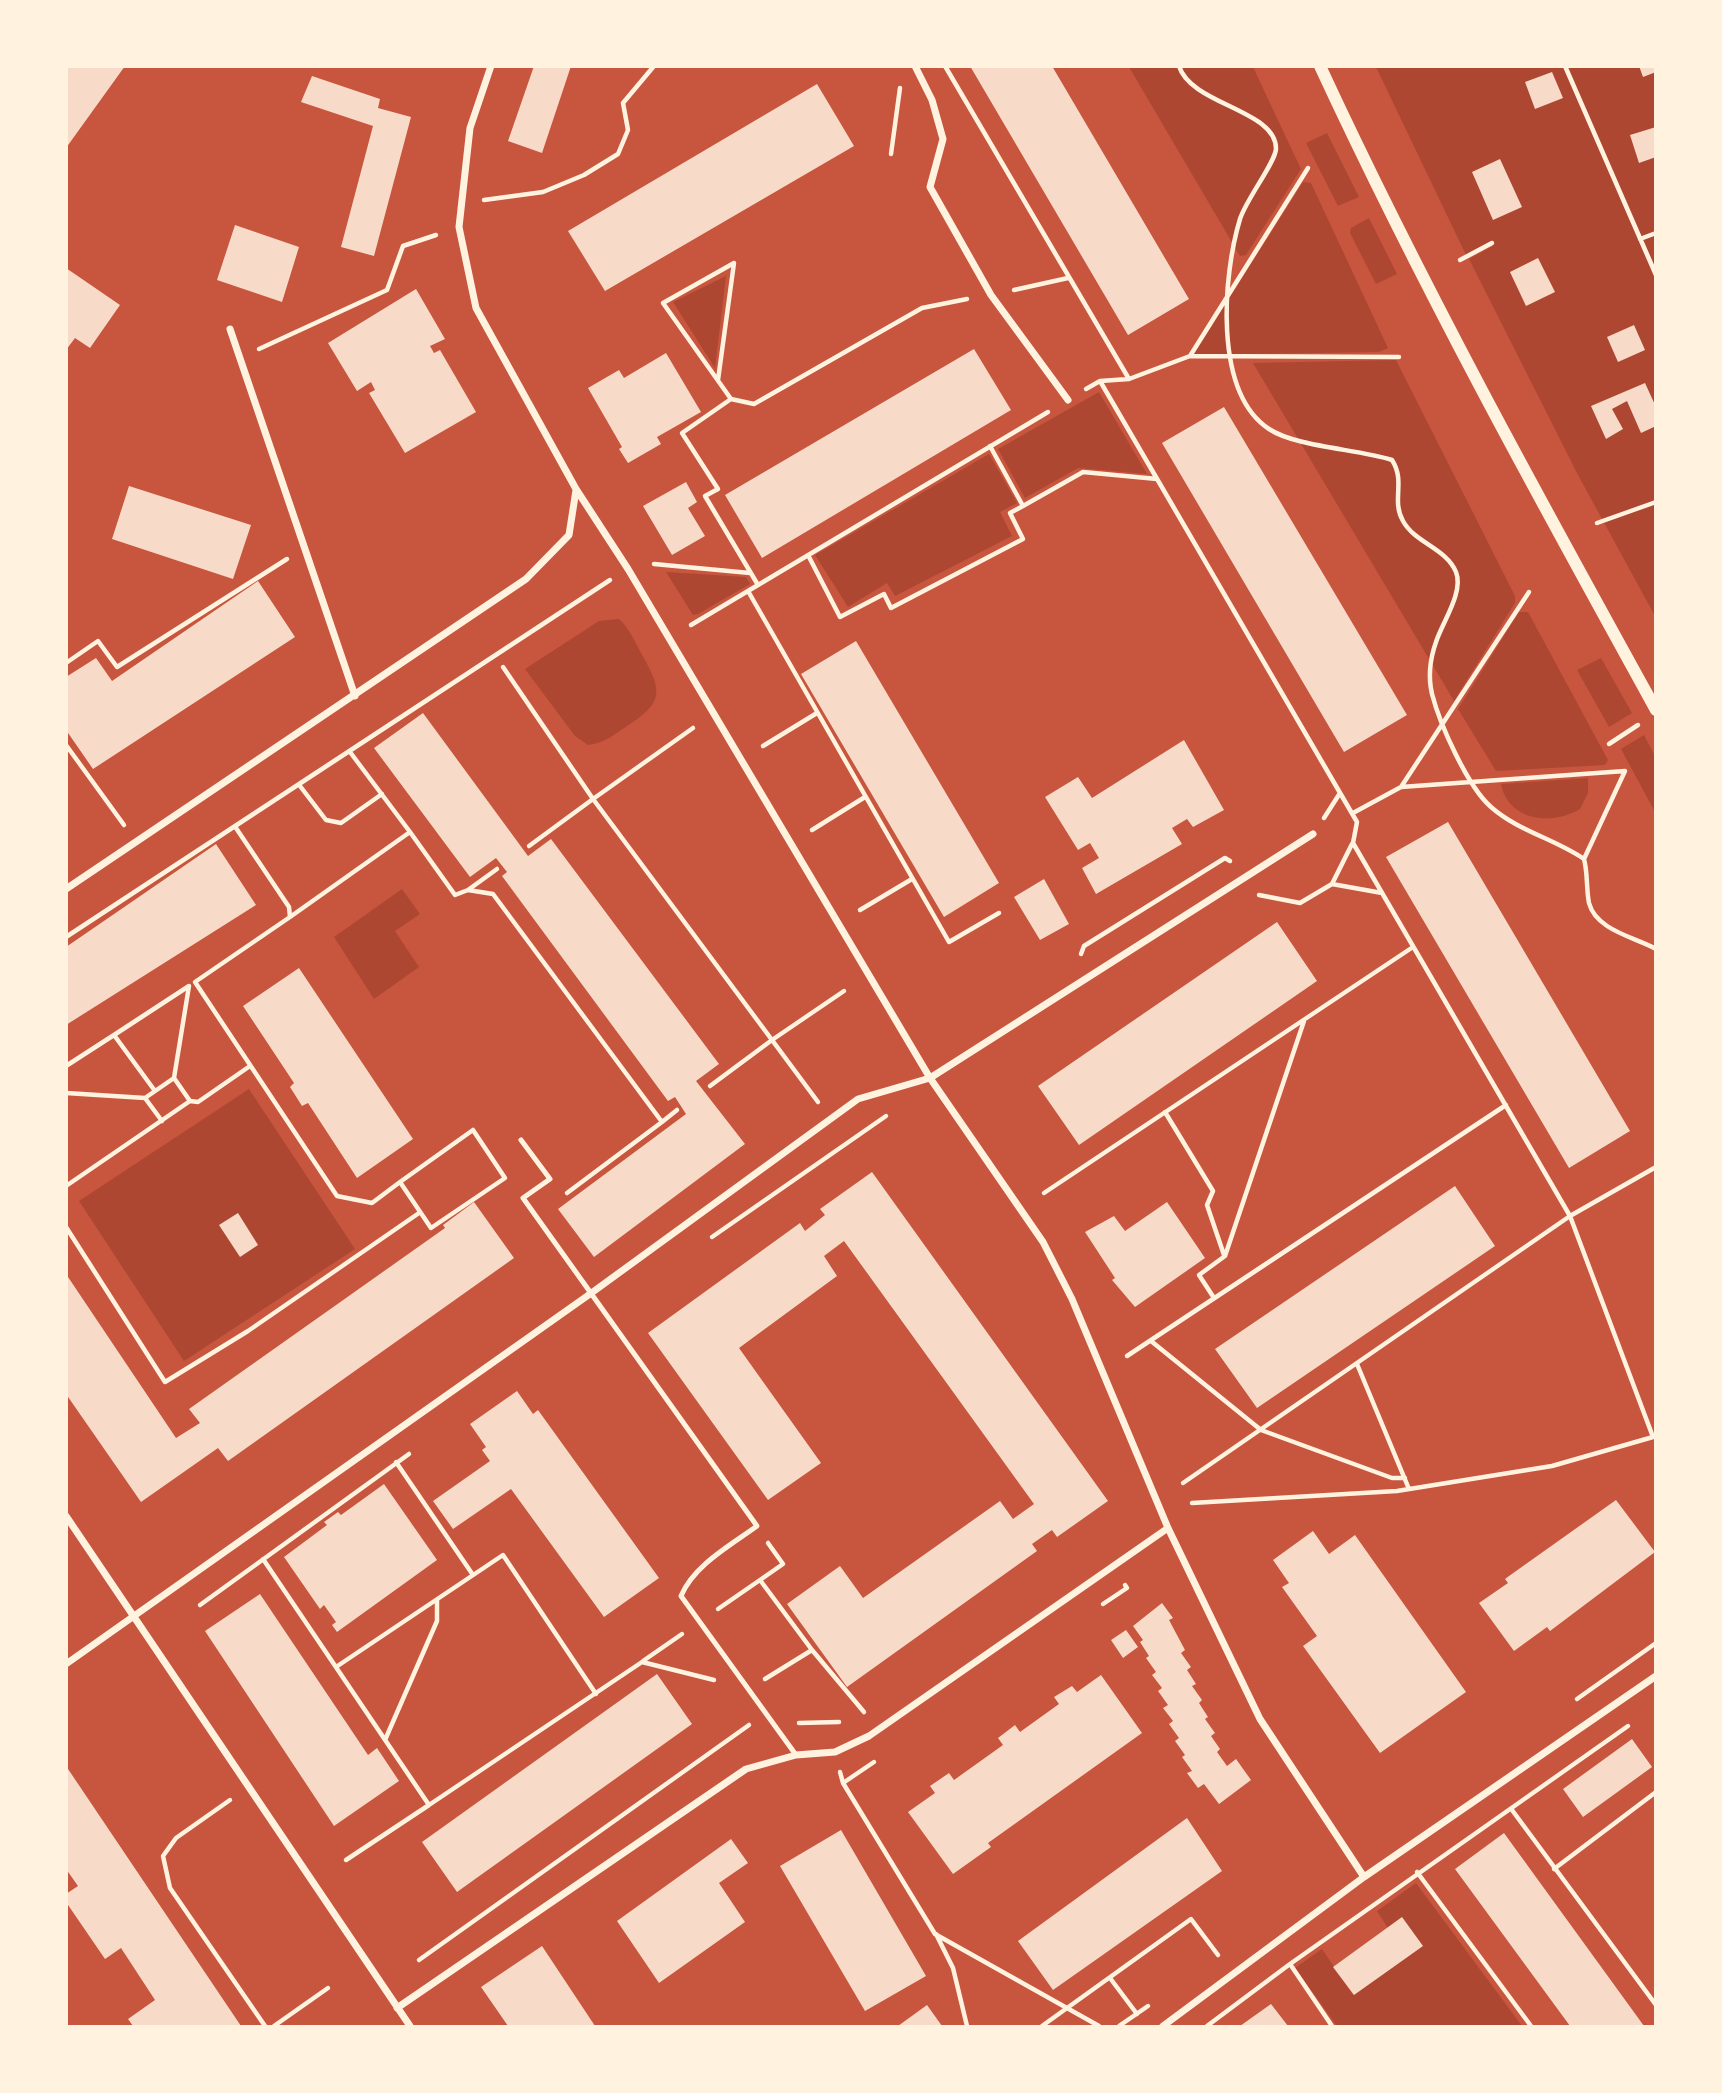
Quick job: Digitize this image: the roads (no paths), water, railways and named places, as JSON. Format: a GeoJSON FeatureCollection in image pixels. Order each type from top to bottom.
{"type":"FeatureCollection","features":[{"type":"Feature","properties":{"kind":"street"},"geometry":{"type":"LineString","coordinates":[[491,66],[470,128],[459,227],[476,308],[576,489],[628,569],[930,1078],[1043,1242],[1072,1300],[1168,1528],[1260,1719],[1364,1877]]}},
{"type":"Feature","properties":{"kind":"street"},"geometry":{"type":"LineString","coordinates":[[915,66],[932,100],[943,139],[930,187],[991,295],[1068,400]]}},
{"type":"Feature","properties":{"kind":"street"},"geometry":{"type":"LineString","coordinates":[[1320,66],[1381,198],[1498,423],[1656,710]]}},
{"type":"Feature","properties":{"kind":"street"},"geometry":{"type":"LineString","coordinates":[[230,329],[355,696]]}},
{"type":"Feature","properties":{"kind":"street"},"geometry":{"type":"LineString","coordinates":[[66,889],[526,579],[569,535],[576,489]]}},
{"type":"Feature","properties":{"kind":"street"},"geometry":{"type":"LineString","coordinates":[[66,1664],[590,1294],[858,1099],[930,1078],[1313,834]]}},
{"type":"Feature","properties":{"kind":"street"},"geometry":{"type":"LineString","coordinates":[[66,1516],[410,2026]]}},
{"type":"Feature","properties":{"kind":"street"},"geometry":{"type":"LineString","coordinates":[[397,2008],[746,1769],[796,1755],[835,1752],[869,1736],[1168,1528]]}},
{"type":"Feature","properties":{"kind":"street"},"geometry":{"type":"LineString","coordinates":[[1163,2026],[1364,1877],[1656,1676]]}},
{"type":"Feature","properties":{"kind":"lane"},"geometry":{"type":"LineString","coordinates":[[521,1140],[550,1179],[523,1198],[757,1527],[711,1560],[686,1585],[681,1596],[796,1755]]}}]}
